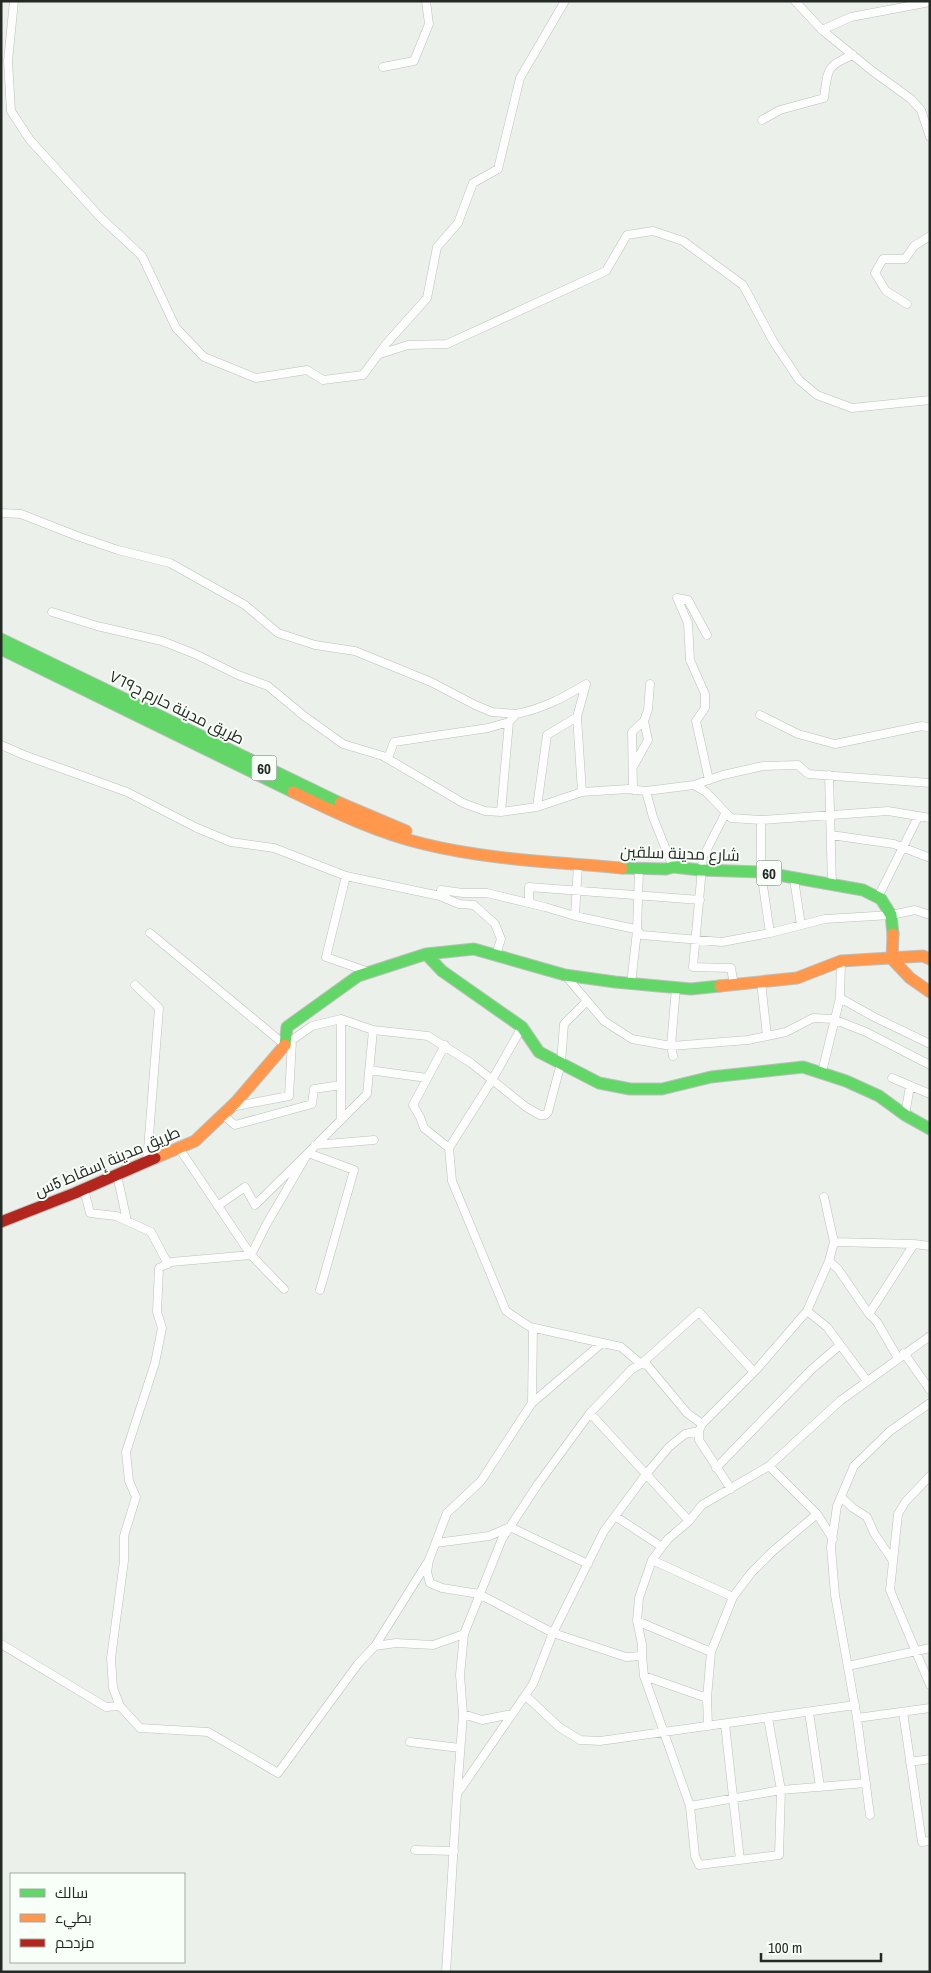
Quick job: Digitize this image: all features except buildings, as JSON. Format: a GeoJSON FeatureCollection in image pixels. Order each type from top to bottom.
{"type":"FeatureCollection","features":[{"type":"Feature","properties":{"kind":"main road","name":"طريق مدينة حارم ح٧٦٩"},"geometry":{"type":"LineString","coordinates":[[1,639],[320,795],[393,826],[467,848],[540,862]]}},
{"type":"Feature","properties":{"kind":"main road","name":"60"},"geometry":{"type":"LineString","coordinates":[[1,649],[246,770],[369,827],[424,844],[469,854],[540,862]]}},
{"type":"Feature","properties":{"kind":"main road","name":"شارع مدينة سلقين"},"geometry":{"type":"LineString","coordinates":[[540,862],[666,869],[673,866],[700,870],[761,872],[863,890],[878,897]]}},
{"type":"Feature","properties":{"kind":"main road"},"geometry":{"type":"LineString","coordinates":[[878,897],[881,899],[894,924],[892,959],[910,978],[930,992]]}},
{"type":"Feature","properties":{"kind":"main road","name":"طريق مدينة إسقاط 5س"},"geometry":{"type":"LineString","coordinates":[[1,1222],[84,1189],[195,1141],[227,1111],[288,1043],[287,1027],[358,976],[426,954],[474,949],[566,975],[630,984],[691,989],[797,978],[841,960],[923,956],[930,959]]}},
{"type":"Feature","properties":{"kind":"main road"},"geometry":{"type":"LineString","coordinates":[[426,954],[442,971],[522,1027],[539,1052],[599,1083],[630,1089],[662,1089],[711,1077],[803,1067],[822,1072],[879,1096],[930,1129]]}},
{"type":"Feature","properties":{"kind":"street"},"geometry":{"type":"LineString","coordinates":[[14,1],[8,61],[12,111],[30,140],[100,217],[142,256],[176,328],[204,357],[256,378],[307,370],[323,380],[363,376],[427,298],[437,247],[458,223],[473,183],[498,169],[520,78],[565,1]]}},
{"type":"Feature","properties":{"kind":"street"},"geometry":{"type":"LineString","coordinates":[[383,67],[414,61],[429,24],[426,1]]}},
{"type":"Feature","properties":{"kind":"street"},"geometry":{"type":"LineString","coordinates":[[795,1],[822,30],[911,99],[921,110],[930,138]]}},
{"type":"Feature","properties":{"kind":"street"},"geometry":{"type":"LineString","coordinates":[[822,30],[851,17],[930,2]]}},
{"type":"Feature","properties":{"kind":"street"},"geometry":{"type":"LineString","coordinates":[[762,120],[780,110],[824,98],[828,71],[835,62],[853,55]]}},
{"type":"Feature","properties":{"kind":"street"},"geometry":{"type":"LineString","coordinates":[[380,354],[408,345],[447,344],[606,271],[627,235],[653,231],[684,241],[744,285],[773,341],[799,380],[817,395],[852,408],[930,400]]}},
{"type":"Feature","properties":{"kind":"street"},"geometry":{"type":"LineString","coordinates":[[907,304],[886,291],[874,272],[883,259],[905,259],[914,246],[930,236]]}},
{"type":"Feature","properties":{"kind":"street"},"geometry":{"type":"LineString","coordinates":[[1,513],[21,514],[110,547],[170,563],[245,605],[278,633],[315,645],[355,651],[431,682],[492,712],[516,714],[533,711],[560,700],[586,684],[577,717],[582,792]]}},
{"type":"Feature","properties":{"kind":"street"},"geometry":{"type":"LineString","coordinates":[[707,636],[688,600],[677,598],[688,623],[690,660],[705,694],[705,708],[696,721],[709,780]]}},
{"type":"Feature","properties":{"kind":"street"},"geometry":{"type":"LineString","coordinates":[[52,612],[97,626],[162,640],[238,675],[268,686],[304,716],[343,744],[388,758],[463,803],[485,811],[501,812],[537,807],[582,792],[633,790],[646,792],[694,785],[763,766],[798,765],[808,774],[930,783]]}},
{"type":"Feature","properties":{"kind":"street"},"geometry":{"type":"LineString","coordinates":[[633,767],[648,740],[644,722],[648,710],[650,684]]}},
{"type":"Feature","properties":{"kind":"street"},"geometry":{"type":"LineString","coordinates":[[388,758],[394,742],[488,728],[509,722],[516,714]]}},
{"type":"Feature","properties":{"kind":"street"},"geometry":{"type":"LineString","coordinates":[[760,715],[798,734],[835,744],[922,726],[930,728]]}},
{"type":"Feature","properties":{"kind":"street"},"geometry":{"type":"LineString","coordinates":[[537,807],[547,735],[577,717]]}},
{"type":"Feature","properties":{"kind":"street"},"geometry":{"type":"LineString","coordinates":[[501,812],[509,722]]}},
{"type":"Feature","properties":{"kind":"street"},"geometry":{"type":"LineString","coordinates":[[633,790],[632,732],[644,722]]}},
{"type":"Feature","properties":{"kind":"street"},"geometry":{"type":"LineString","coordinates":[[1,745],[127,792],[197,828],[231,842],[274,848],[346,876],[440,896],[459,904],[474,905],[495,924],[501,939],[496,955]]}},
{"type":"Feature","properties":{"kind":"street"},"geometry":{"type":"LineString","coordinates":[[829,775],[832,884]]}},
{"type":"Feature","properties":{"kind":"street"},"geometry":{"type":"LineString","coordinates":[[694,785],[706,792],[725,814],[731,818],[761,820],[888,811],[930,818]]}},
{"type":"Feature","properties":{"kind":"street"},"geometry":{"type":"LineString","coordinates":[[646,792],[653,817],[673,866]]}},
{"type":"Feature","properties":{"kind":"street"},"geometry":{"type":"LineString","coordinates":[[725,814],[703,857],[700,870],[700,900],[693,967],[731,968],[734,984]]}},
{"type":"Feature","properties":{"kind":"street"},"geometry":{"type":"LineString","coordinates":[[878,897],[918,817]]}},
{"type":"Feature","properties":{"kind":"street"},"geometry":{"type":"LineString","coordinates":[[761,820],[761,872],[770,933]]}},
{"type":"Feature","properties":{"kind":"street"},"geometry":{"type":"LineString","coordinates":[[830,835],[894,844],[930,858]]}},
{"type":"Feature","properties":{"kind":"street"},"geometry":{"type":"LineString","coordinates":[[575,916],[578,864]]}},
{"type":"Feature","properties":{"kind":"street"},"geometry":{"type":"LineString","coordinates":[[630,984],[636,931],[639,868]]}},
{"type":"Feature","properties":{"kind":"street"},"geometry":{"type":"LineString","coordinates":[[346,876],[326,956],[369,972]]}},
{"type":"Feature","properties":{"kind":"street"},"geometry":{"type":"LineString","coordinates":[[794,879],[801,925]]}},
{"type":"Feature","properties":{"kind":"street"},"geometry":{"type":"LineString","coordinates":[[529,903],[529,887],[700,900]]}},
{"type":"Feature","properties":{"kind":"street"},"geometry":{"type":"LineString","coordinates":[[440,896],[441,890],[463,893],[487,893],[575,916],[635,929],[642,935],[722,942],[825,920],[891,916],[915,910],[930,915]]}},
{"type":"Feature","properties":{"kind":"street"},"geometry":{"type":"LineString","coordinates":[[150,933],[288,1043]]}},
{"type":"Feature","properties":{"kind":"street"},"geometry":{"type":"LineString","coordinates":[[822,1072],[840,998],[841,960]]}},
{"type":"Feature","properties":{"kind":"street"},"geometry":{"type":"LineString","coordinates":[[566,975],[604,1021],[632,1039],[672,1046],[748,1040],[786,1032],[813,1018],[835,1019],[866,1032],[930,1065]]}},
{"type":"Feature","properties":{"kind":"street"},"geometry":{"type":"LineString","coordinates":[[760,982],[767,1036]]}},
{"type":"Feature","properties":{"kind":"street"},"geometry":{"type":"LineString","coordinates":[[134,985],[159,1008],[147,1162]]}},
{"type":"Feature","properties":{"kind":"street"},"geometry":{"type":"LineString","coordinates":[[673,1056],[676,988]]}},
{"type":"Feature","properties":{"kind":"street"},"geometry":{"type":"LineString","coordinates":[[840,998],[930,1044]]}},
{"type":"Feature","properties":{"kind":"street"},"geometry":{"type":"LineString","coordinates":[[288,1043],[312,1026],[341,1019],[373,1030],[428,1036],[445,1045],[526,1107],[540,1115],[545,1115],[548,1112],[561,1063],[564,1024],[587,1000]]}},
{"type":"Feature","properties":{"kind":"street"},"geometry":{"type":"LineString","coordinates":[[866,1032],[874,1017]]}},
{"type":"Feature","properties":{"kind":"street"},"geometry":{"type":"LineString","coordinates":[[341,1019],[341,1120]]}},
{"type":"Feature","properties":{"kind":"street"},"geometry":{"type":"LineString","coordinates":[[522,1027],[492,1080],[449,1148],[452,1181],[506,1311],[533,1328],[621,1347],[641,1364],[647,1365],[700,1427],[699,1440],[731,1489]]}},
{"type":"Feature","properties":{"kind":"street"},"geometry":{"type":"LineString","coordinates":[[219,1205],[245,1187],[255,1204],[367,1094],[373,1030]]}},
{"type":"Feature","properties":{"kind":"street"},"geometry":{"type":"LineString","coordinates":[[288,1043],[289,1096],[227,1111],[235,1125],[312,1104],[314,1089],[341,1085]]}},
{"type":"Feature","properties":{"kind":"street"},"geometry":{"type":"LineString","coordinates":[[445,1045],[413,1106],[424,1128],[449,1148]]}},
{"type":"Feature","properties":{"kind":"street"},"geometry":{"type":"LineString","coordinates":[[369,1070],[427,1078]]}},
{"type":"Feature","properties":{"kind":"street"},"geometry":{"type":"LineString","coordinates":[[892,1078],[930,1094]]}},
{"type":"Feature","properties":{"kind":"street"},"geometry":{"type":"LineString","coordinates":[[905,1114],[910,1086]]}},
{"type":"Feature","properties":{"kind":"street"},"geometry":{"type":"LineString","coordinates":[[315,1145],[374,1140]]}},
{"type":"Feature","properties":{"kind":"street"},"geometry":{"type":"LineString","coordinates":[[179,1148],[219,1205],[251,1256],[284,1289]]}},
{"type":"Feature","properties":{"kind":"street"},"geometry":{"type":"LineString","coordinates":[[251,1256],[266,1225],[308,1153]]}},
{"type":"Feature","properties":{"kind":"street"},"geometry":{"type":"LineString","coordinates":[[308,1153],[354,1170],[320,1290]]}},
{"type":"Feature","properties":{"kind":"street"},"geometry":{"type":"LineString","coordinates":[[117,1175],[127,1221]]}},
{"type":"Feature","properties":{"kind":"street"},"geometry":{"type":"LineString","coordinates":[[84,1189],[90,1213],[116,1216],[151,1232],[168,1264]]}},
{"type":"Feature","properties":{"kind":"street"},"geometry":{"type":"LineString","coordinates":[[457,1794],[533,1684],[553,1633],[604,1531],[669,1447],[685,1434],[700,1427],[754,1372],[807,1311],[829,1261],[834,1242],[824,1197]]}},
{"type":"Feature","properties":{"kind":"street"},"geometry":{"type":"LineString","coordinates":[[834,1242],[930,1246]]}},
{"type":"Feature","properties":{"kind":"street"},"geometry":{"type":"LineString","coordinates":[[869,1314],[914,1244]]}},
{"type":"Feature","properties":{"kind":"street"},"geometry":{"type":"LineString","coordinates":[[251,1256],[172,1262],[159,1268],[157,1312],[162,1328],[155,1363],[126,1452],[129,1481],[136,1497],[124,1536],[124,1561],[111,1658],[113,1688],[120,1706],[140,1728],[208,1732],[278,1773],[358,1664],[375,1646],[429,1560],[447,1513],[481,1481],[532,1403],[602,1342]]}},
{"type":"Feature","properties":{"kind":"street"},"geometry":{"type":"LineString","coordinates":[[829,1261],[843,1275],[869,1314],[878,1322],[901,1356],[930,1390]]}},
{"type":"Feature","properties":{"kind":"street"},"geometry":{"type":"LineString","coordinates":[[807,1311],[827,1327],[867,1381]]}},
{"type":"Feature","properties":{"kind":"street"},"geometry":{"type":"LineString","coordinates":[[446,1972],[463,1714],[460,1675],[464,1634],[478,1594],[502,1539],[538,1484],[590,1413],[632,1370],[699,1312],[754,1372]]}},
{"type":"Feature","properties":{"kind":"street"},"geometry":{"type":"LineString","coordinates":[[532,1403],[533,1328]]}},
{"type":"Feature","properties":{"kind":"street"},"geometry":{"type":"LineString","coordinates":[[768,1718],[781,1790],[779,1855],[699,1865],[695,1856],[690,1806],[644,1676],[642,1644],[637,1621],[639,1598],[652,1560],[702,1505],[769,1466],[840,1401],[930,1336]]}},
{"type":"Feature","properties":{"kind":"street"},"geometry":{"type":"LineString","coordinates":[[716,1468],[812,1369],[840,1345]]}},
{"type":"Feature","properties":{"kind":"street"},"geometry":{"type":"LineString","coordinates":[[870,1815],[855,1704],[835,1595],[832,1539],[837,1506],[854,1466],[890,1432],[930,1403]]}},
{"type":"Feature","properties":{"kind":"street"},"geometry":{"type":"LineString","coordinates":[[590,1413],[690,1520]]}},
{"type":"Feature","properties":{"kind":"street"},"geometry":{"type":"LineString","coordinates":[[769,1466],[817,1514],[832,1539]]}},
{"type":"Feature","properties":{"kind":"street"},"geometry":{"type":"LineString","coordinates":[[930,1476],[906,1501],[898,1514],[890,1590],[930,1685]]}},
{"type":"Feature","properties":{"kind":"street"},"geometry":{"type":"LineString","coordinates":[[842,1498],[867,1517],[874,1533],[893,1561]]}},
{"type":"Feature","properties":{"kind":"street"},"geometry":{"type":"LineString","coordinates":[[708,1726],[707,1698],[711,1652],[733,1597],[751,1573],[773,1551],[817,1514]]}},
{"type":"Feature","properties":{"kind":"street"},"geometry":{"type":"LineString","coordinates":[[615,1516],[662,1547]]}},
{"type":"Feature","properties":{"kind":"street"},"geometry":{"type":"LineString","coordinates":[[436,1543],[489,1536],[510,1527],[588,1564]]}},
{"type":"Feature","properties":{"kind":"street"},"geometry":{"type":"LineString","coordinates":[[429,1560],[427,1572],[430,1583],[442,1588],[478,1594],[553,1633],[626,1657],[642,1656]]}},
{"type":"Feature","properties":{"kind":"street"},"geometry":{"type":"LineString","coordinates":[[652,1560],[733,1597]]}},
{"type":"Feature","properties":{"kind":"street"},"geometry":{"type":"LineString","coordinates":[[637,1621],[711,1652]]}},
{"type":"Feature","properties":{"kind":"street"},"geometry":{"type":"LineString","coordinates":[[375,1646],[396,1643],[434,1645],[464,1634]]}},
{"type":"Feature","properties":{"kind":"street"},"geometry":{"type":"LineString","coordinates":[[1,1644],[106,1707],[120,1706]]}},
{"type":"Feature","properties":{"kind":"street"},"geometry":{"type":"LineString","coordinates":[[848,1666],[930,1648]]}},
{"type":"Feature","properties":{"kind":"street"},"geometry":{"type":"LineString","coordinates":[[644,1676],[707,1698]]}},
{"type":"Feature","properties":{"kind":"street"},"geometry":{"type":"LineString","coordinates":[[526,1696],[559,1727],[580,1740],[600,1741],[855,1704]]}},
{"type":"Feature","properties":{"kind":"street"},"geometry":{"type":"LineString","coordinates":[[857,1718],[930,1708]]}},
{"type":"Feature","properties":{"kind":"street"},"geometry":{"type":"LineString","coordinates":[[809,1712],[820,1787]]}},
{"type":"Feature","properties":{"kind":"street"},"geometry":{"type":"LineString","coordinates":[[903,1712],[922,1842],[930,1841]]}},
{"type":"Feature","properties":{"kind":"street"},"geometry":{"type":"LineString","coordinates":[[463,1714],[482,1720],[512,1714]]}},
{"type":"Feature","properties":{"kind":"street"},"geometry":{"type":"LineString","coordinates":[[725,1724],[740,1860]]}},
{"type":"Feature","properties":{"kind":"street"},"geometry":{"type":"LineString","coordinates":[[410,1742],[460,1748]]}},
{"type":"Feature","properties":{"kind":"street"},"geometry":{"type":"LineString","coordinates":[[910,1762],[930,1759]]}},
{"type":"Feature","properties":{"kind":"street"},"geometry":{"type":"LineString","coordinates":[[690,1806],[781,1790],[866,1784]]}},
{"type":"Feature","properties":{"kind":"street"},"geometry":{"type":"LineString","coordinates":[[415,1850],[454,1851]]}},
{"type":"Feature","properties":{"kind":"traffic: fast"},"geometry":{"type":"LineString","coordinates":[[1,639],[340,803]]}},
{"type":"Feature","properties":{"kind":"traffic: fast"},"geometry":{"type":"LineString","coordinates":[[1,649],[293,792]]}},
{"type":"Feature","properties":{"kind":"traffic: fast"},"geometry":{"type":"LineString","coordinates":[[622,868],[666,869],[673,867],[761,872],[863,890],[881,899],[891,915],[893,934]]}},
{"type":"Feature","properties":{"kind":"traffic: fast"},"geometry":{"type":"LineString","coordinates":[[285,1045],[287,1027],[358,976],[426,954],[474,949],[565,975],[691,989],[720,986]]}},
{"type":"Feature","properties":{"kind":"traffic: fast"},"geometry":{"type":"LineString","coordinates":[[426,954],[442,971],[522,1027],[539,1052],[599,1083],[630,1089],[662,1089],[711,1077],[803,1067],[846,1081],[879,1096],[905,1115],[930,1129]]}},
{"type":"Feature","properties":{"kind":"traffic: slow"},"geometry":{"type":"LineString","coordinates":[[293,792],[341,815],[424,844],[473,854],[622,868]]}},
{"type":"Feature","properties":{"kind":"traffic: slow"},"geometry":{"type":"LineString","coordinates":[[340,803],[406,831]]}},
{"type":"Feature","properties":{"kind":"traffic: slow"},"geometry":{"type":"LineString","coordinates":[[893,934],[892,959],[910,978],[930,992]]}},
{"type":"Feature","properties":{"kind":"traffic: slow"},"geometry":{"type":"LineString","coordinates":[[720,986],[797,978],[841,961],[923,956],[930,959]]}},
{"type":"Feature","properties":{"kind":"traffic: slow"},"geometry":{"type":"LineString","coordinates":[[155,1158],[195,1141],[236,1102],[285,1045]]}},
{"type":"Feature","properties":{"kind":"traffic: jam"},"geometry":{"type":"LineString","coordinates":[[1,1222],[75,1193],[155,1158]]}}]}
